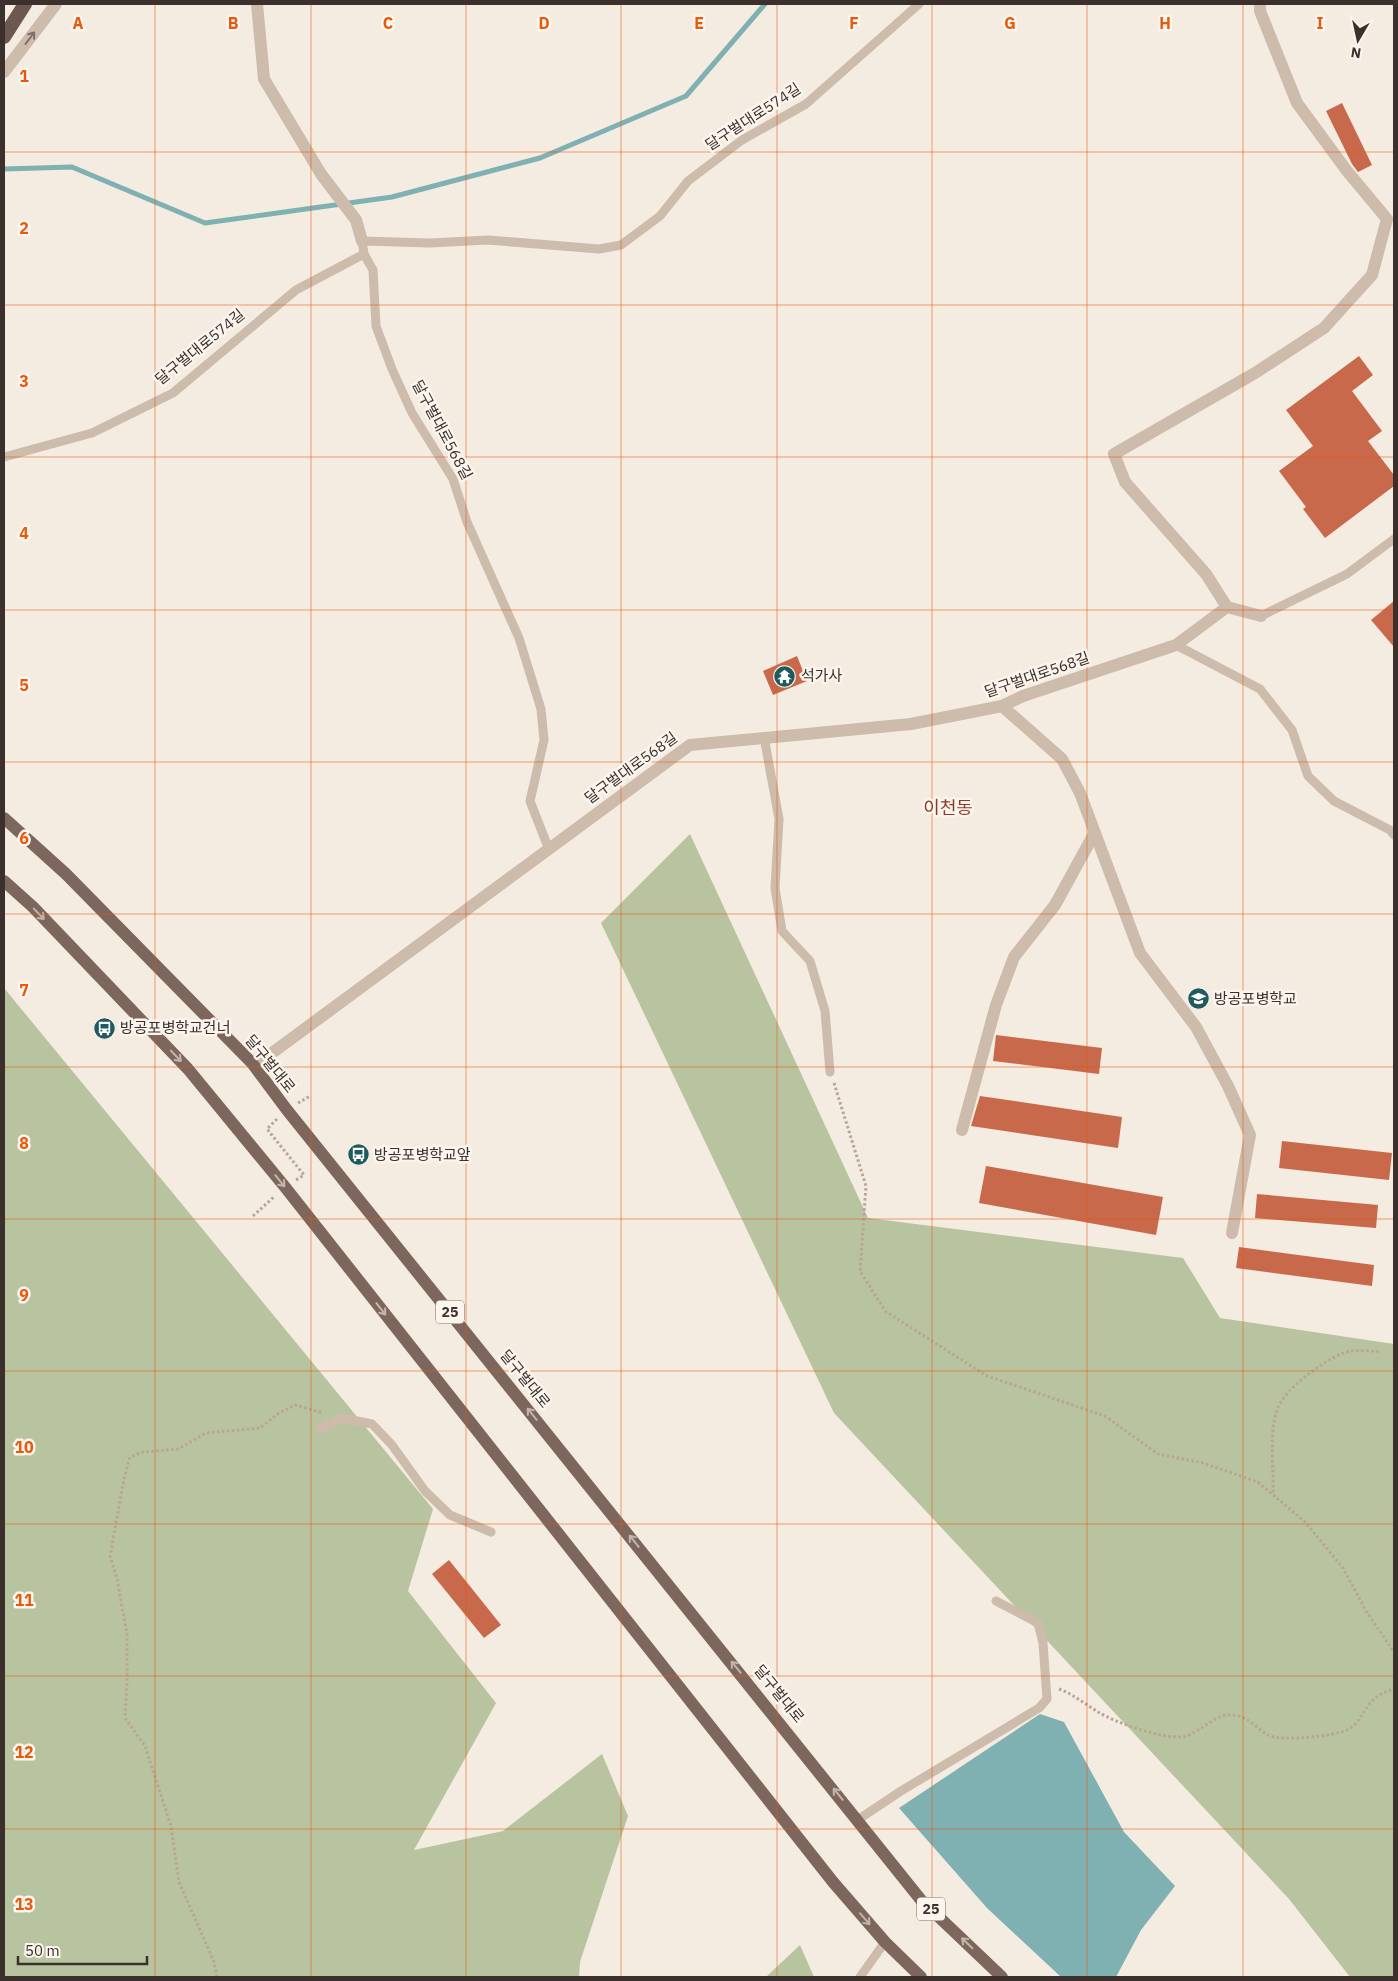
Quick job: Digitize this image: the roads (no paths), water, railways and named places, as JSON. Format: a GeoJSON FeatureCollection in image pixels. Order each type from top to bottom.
{"type":"FeatureCollection","features":[{"type":"Feature","properties":{"kind":"highway"},"geometry":{"type":"LineString","coordinates":[[4,37],[25,4]]}},
{"type":"Feature","properties":{"kind":"main road","name":"달구벌대로"},"geometry":{"type":"LineString","coordinates":[[4,818],[66,874],[252,1063],[287,1110],[859,1819],[921,1900],[1002,1977]]}},
{"type":"Feature","properties":{"kind":"main road"},"geometry":{"type":"LineString","coordinates":[[4,881],[32,907],[188,1069],[285,1187],[833,1882],[885,1942],[921,1977]]}},
{"type":"Feature","properties":{"kind":"street"},"geometry":{"type":"LineString","coordinates":[[4,72],[56,4]]}},
{"type":"Feature","properties":{"kind":"street"},"geometry":{"type":"LineString","coordinates":[[257,4],[264,79],[321,174],[356,220],[363,247]]}},
{"type":"Feature","properties":{"kind":"street"},"geometry":{"type":"LineString","coordinates":[[1260,4],[1260,11],[1297,103],[1347,171],[1387,219],[1372,275],[1324,328],[1255,373],[1114,454],[1125,482],[1206,574],[1227,607],[1261,616]]}},
{"type":"Feature","properties":{"kind":"street","name":"달구벌대로568길"},"geometry":{"type":"LineString","coordinates":[[252,1063],[272,1053],[690,745],[911,724],[1002,706],[1023,696],[1176,645],[1227,607]]}},
{"type":"Feature","properties":{"kind":"street"},"geometry":{"type":"LineString","coordinates":[[1002,706],[1062,760],[1080,793],[1140,953],[1196,1027],[1228,1086],[1250,1135],[1232,1233]]}},
{"type":"Feature","properties":{"kind":"street"},"geometry":{"type":"LineString","coordinates":[[962,1130],[996,1005],[1014,957],[1055,904],[1094,834]]}},
{"type":"Feature","properties":{"kind":"lane","name":"달구벌대로574길"},"geometry":{"type":"LineString","coordinates":[[4,456],[92,433],[173,393],[296,290],[363,247],[488,240],[599,249],[621,245],[660,216],[688,181],[742,140],[806,104],[919,4]]}},
{"type":"Feature","properties":{"kind":"lane","name":"달구벌대로568길"},"geometry":{"type":"LineString","coordinates":[[363,247],[373,270],[376,326],[392,368],[412,413],[453,479],[467,522],[520,638],[541,709],[544,740],[530,801],[548,848]]}},
{"type":"Feature","properties":{"kind":"lane"},"geometry":{"type":"LineString","coordinates":[[1261,616],[1348,574],[1394,539]]}},
{"type":"Feature","properties":{"kind":"lane"},"geometry":{"type":"LineString","coordinates":[[1176,645],[1260,689],[1292,730],[1308,776],[1334,801],[1390,830],[1394,835]]}},
{"type":"Feature","properties":{"kind":"lane"},"geometry":{"type":"LineString","coordinates":[[764,737],[779,819],[775,888],[782,931],[810,961],[825,1011],[830,1072]]}},
{"type":"Feature","properties":{"kind":"lane"},"geometry":{"type":"LineString","coordinates":[[320,1429],[342,1418],[372,1424],[392,1445],[425,1491],[450,1515],[491,1532]]}},
{"type":"Feature","properties":{"kind":"lane"},"geometry":{"type":"LineString","coordinates":[[859,1819],[901,1791],[1039,1708],[1048,1699],[1043,1643],[1038,1624],[996,1601]]}},
{"type":"Feature","properties":{"kind":"lane"},"geometry":{"type":"LineString","coordinates":[[860,1977],[860,1974],[885,1942]]}},
{"type":"Feature","properties":{"kind":"water"},"geometry":{"type":"Polygon","coordinates":[[[1040,1714],[1064,1722],[1124,1832],[1175,1886],[1141,1930],[1116,1977],[1061,1977],[987,1908],[899,1808],[1040,1714]]]}},
{"type":"Feature","properties":{"kind":"waterway"},"geometry":{"type":"LineString","coordinates":[[4,169],[72,167],[205,223],[392,197],[540,158],[686,96],[765,4]]}},
{"type":"Feature","properties":{"kind":"place","name":"석가사"},"geometry":{"type":"Point","coordinates":[785,676]}},
{"type":"Feature","properties":{"kind":"place","name":"방공포병학교"},"geometry":{"type":"Point","coordinates":[1198,999]}},
{"type":"Feature","properties":{"kind":"place","name":"방공포병학교건너"},"geometry":{"type":"Point","coordinates":[104,1028]}},
{"type":"Feature","properties":{"kind":"place","name":"방공포병학교앞"},"geometry":{"type":"Point","coordinates":[358,1155]}},
{"type":"Feature","properties":{"kind":"district","name":"이천동"},"geometry":{"type":"Point","coordinates":[948,808]}}]}
